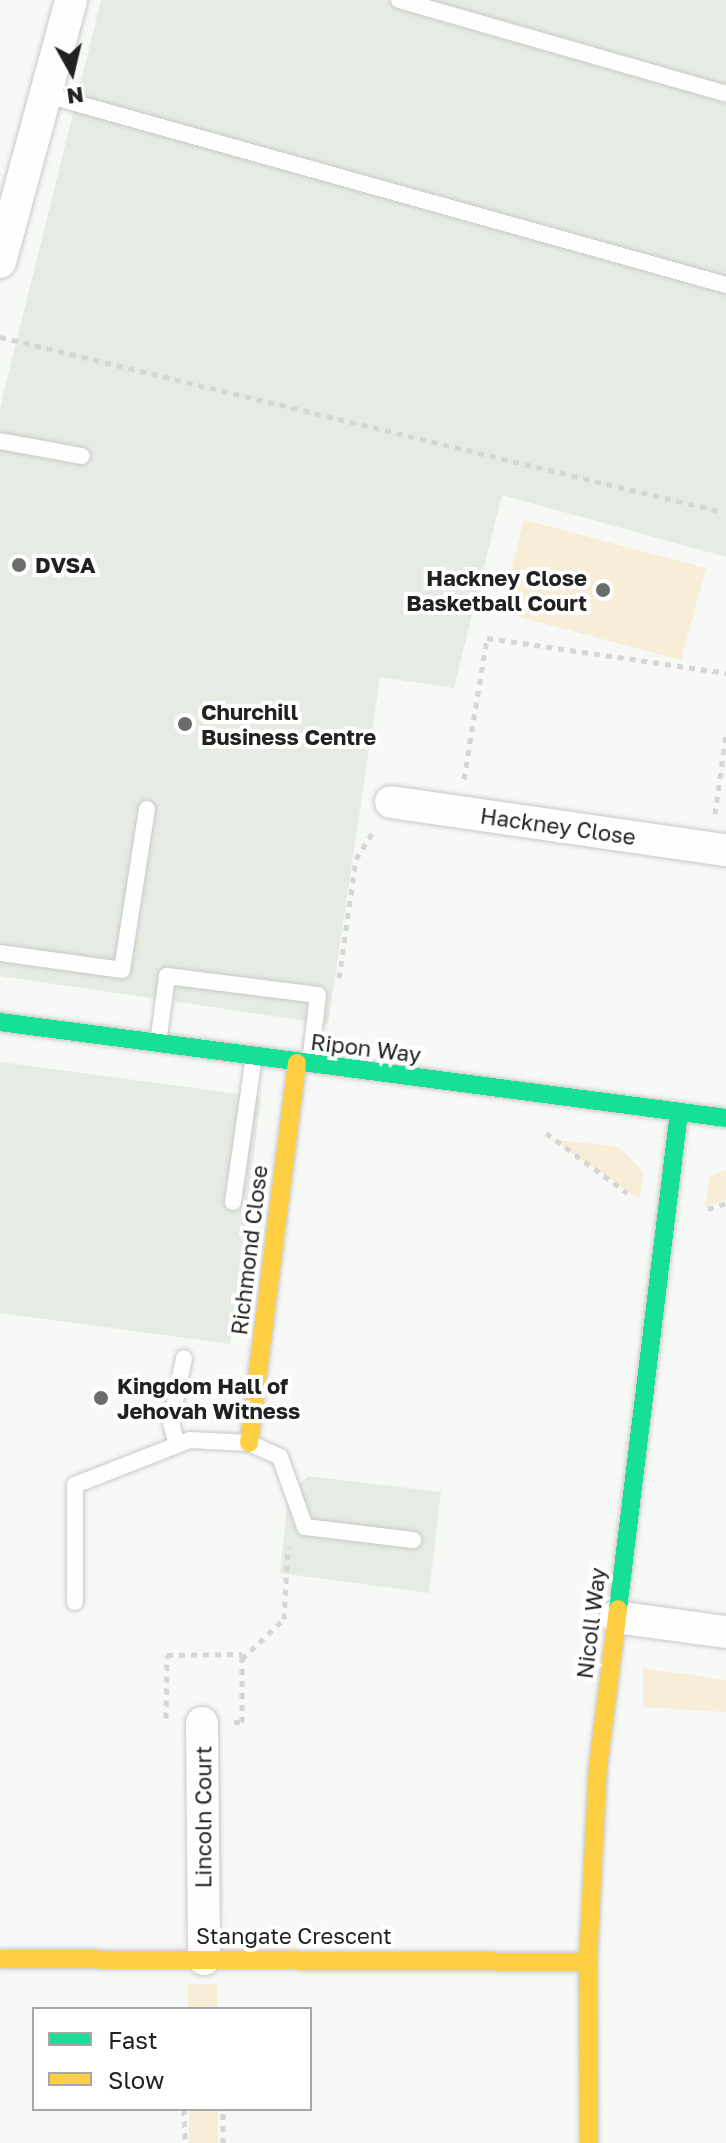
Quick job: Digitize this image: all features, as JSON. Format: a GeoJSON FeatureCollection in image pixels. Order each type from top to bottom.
{"type":"FeatureCollection","features":[{"type":"Feature","properties":{"kind":"street"},"geometry":{"type":"LineString","coordinates":[[0,262],[43,94],[71,0]]}},
{"type":"Feature","properties":{"kind":"street","name":"Hackney Close"},"geometry":{"type":"LineString","coordinates":[[391,802],[718,848]]}},
{"type":"Feature","properties":{"kind":"street","name":"Ripon Way"},"geometry":{"type":"LineString","coordinates":[[0,1022],[726,1118]]}},
{"type":"Feature","properties":{"kind":"street","name":"Richmond Close"},"geometry":{"type":"LineString","coordinates":[[249,1443],[303,1064]]}},
{"type":"Feature","properties":{"kind":"street","name":"Nicoll Way"},"geometry":{"type":"LineString","coordinates":[[589,2143],[588,1962],[598,1767],[679,1112]]}},
{"type":"Feature","properties":{"kind":"street"},"geometry":{"type":"LineString","coordinates":[[616,1617],[726,1632]]}},
{"type":"Feature","properties":{"kind":"street","name":"Lincoln Court"},"geometry":{"type":"LineString","coordinates":[[202,1723],[204,1959]]}},
{"type":"Feature","properties":{"kind":"street","name":"Stangate Crescent"},"geometry":{"type":"LineString","coordinates":[[0,1959],[588,1962]]}},
{"type":"Feature","properties":{"kind":"lane"},"geometry":{"type":"LineString","coordinates":[[399,0],[726,94]]}},
{"type":"Feature","properties":{"kind":"lane"},"geometry":{"type":"LineString","coordinates":[[43,94],[726,285]]}},
{"type":"Feature","properties":{"kind":"lane"},"geometry":{"type":"LineString","coordinates":[[0,441],[82,456]]}},
{"type":"Feature","properties":{"kind":"lane"},"geometry":{"type":"LineString","coordinates":[[0,953],[122,970],[147,809]]}},
{"type":"Feature","properties":{"kind":"lane"},"geometry":{"type":"LineString","coordinates":[[158,1043],[167,976],[318,995],[303,1064]]}},
{"type":"Feature","properties":{"kind":"lane"},"geometry":{"type":"LineString","coordinates":[[233,1202],[254,1057]]}},
{"type":"Feature","properties":{"kind":"lane"},"geometry":{"type":"LineString","coordinates":[[177,1445],[171,1422],[184,1358]]}},
{"type":"Feature","properties":{"kind":"lane"},"geometry":{"type":"LineString","coordinates":[[75,1602],[75,1485],[190,1440],[249,1443],[280,1457],[305,1527],[413,1540]]}},
{"type":"Feature","properties":{"kind":"path"},"geometry":{"type":"LineString","coordinates":[[0,337],[723,512]]}},
{"type":"Feature","properties":{"kind":"path"},"geometry":{"type":"LineString","coordinates":[[459,811],[487,638],[726,673]]}},
{"type":"Feature","properties":{"kind":"path"},"geometry":{"type":"LineString","coordinates":[[718,848],[726,735]]}},
{"type":"Feature","properties":{"kind":"path"},"geometry":{"type":"LineString","coordinates":[[339,983],[356,859],[391,802]]}},
{"type":"Feature","properties":{"kind":"path"},"geometry":{"type":"LineString","coordinates":[[545,1133],[635,1198]]}},
{"type":"Feature","properties":{"kind":"path"},"geometry":{"type":"LineString","coordinates":[[242,1659],[284,1619],[288,1540],[305,1527]]}},
{"type":"Feature","properties":{"kind":"path"},"geometry":{"type":"LineString","coordinates":[[242,1654],[242,1659],[242,1722],[166,1723],[167,1655],[242,1654]]}},
{"type":"Feature","properties":{"kind":"path"},"geometry":{"type":"LineString","coordinates":[[184,2111],[185,2143]]}},
{"type":"Feature","properties":{"kind":"path"},"geometry":{"type":"LineString","coordinates":[[223,2111],[223,2143]]}},
{"type":"Feature","properties":{"kind":"shaded area"},"geometry":{"type":"Polygon","coordinates":[[[101,0],[726,0],[726,557],[502,495],[454,688],[380,677],[328,1024],[0,976],[0,408],[101,0]]]}},
{"type":"Feature","properties":{"kind":"shaded area","name":"Hackney Close Basketball Court"},"geometry":{"type":"Polygon","coordinates":[[[524,520],[706,568],[681,660],[500,612],[524,520]]]}},
{"type":"Feature","properties":{"kind":"shaded area"},"geometry":{"type":"Polygon","coordinates":[[[0,1062],[261,1097],[230,1344],[0,1313],[0,1062]]]}},
{"type":"Feature","properties":{"kind":"shaded area"},"geometry":{"type":"Polygon","coordinates":[[[551,1139],[619,1147],[644,1173],[639,1199],[551,1139]]]}},
{"type":"Feature","properties":{"kind":"shaded area"},"geometry":{"type":"Polygon","coordinates":[[[726,1170],[726,1200],[705,1207],[710,1176],[726,1170]]]}},
{"type":"Feature","properties":{"kind":"shaded area"},"geometry":{"type":"Polygon","coordinates":[[[308,1476],[441,1492],[429,1593],[280,1573],[288,1497],[308,1476]]]}},
{"type":"Feature","properties":{"kind":"shaded area"},"geometry":{"type":"Polygon","coordinates":[[[643,1668],[726,1680],[726,1712],[643,1707],[643,1668]]]}},
{"type":"Feature","properties":{"kind":"shaded area"},"geometry":{"type":"Polygon","coordinates":[[[188,1984],[217,1984],[217,2007],[188,2007],[188,1984]]]}},
{"type":"Feature","properties":{"kind":"shaded area"},"geometry":{"type":"Polygon","coordinates":[[[189,2111],[218,2111],[218,2143],[189,2143],[189,2111]]]}},
{"type":"Feature","properties":{"kind":"traffic: fast"},"geometry":{"type":"LineString","coordinates":[[0,1022],[726,1118]]}},
{"type":"Feature","properties":{"kind":"traffic: fast"},"geometry":{"type":"LineString","coordinates":[[618,1609],[679,1112]]}},
{"type":"Feature","properties":{"kind":"traffic: slow"},"geometry":{"type":"LineString","coordinates":[[249,1443],[297,1063]]}},
{"type":"Feature","properties":{"kind":"traffic: slow"},"geometry":{"type":"LineString","coordinates":[[589,2143],[588,1962],[598,1767],[618,1609]]}},
{"type":"Feature","properties":{"kind":"traffic: slow"},"geometry":{"type":"LineString","coordinates":[[0,1959],[588,1962]]}},
{"type":"Feature","properties":{"kind":"place","name":"DVSA"},"geometry":{"type":"Point","coordinates":[19,565]}},
{"type":"Feature","properties":{"kind":"place","name":"Hackney Close Basketball Court"},"geometry":{"type":"Point","coordinates":[603,590]}},
{"type":"Feature","properties":{"kind":"place","name":"Churchill Business Centre"},"geometry":{"type":"Point","coordinates":[185,724]}},
{"type":"Feature","properties":{"kind":"place","name":"Kingdom Hall of Jehovah Witness"},"geometry":{"type":"Point","coordinates":[101,1398]}}]}
